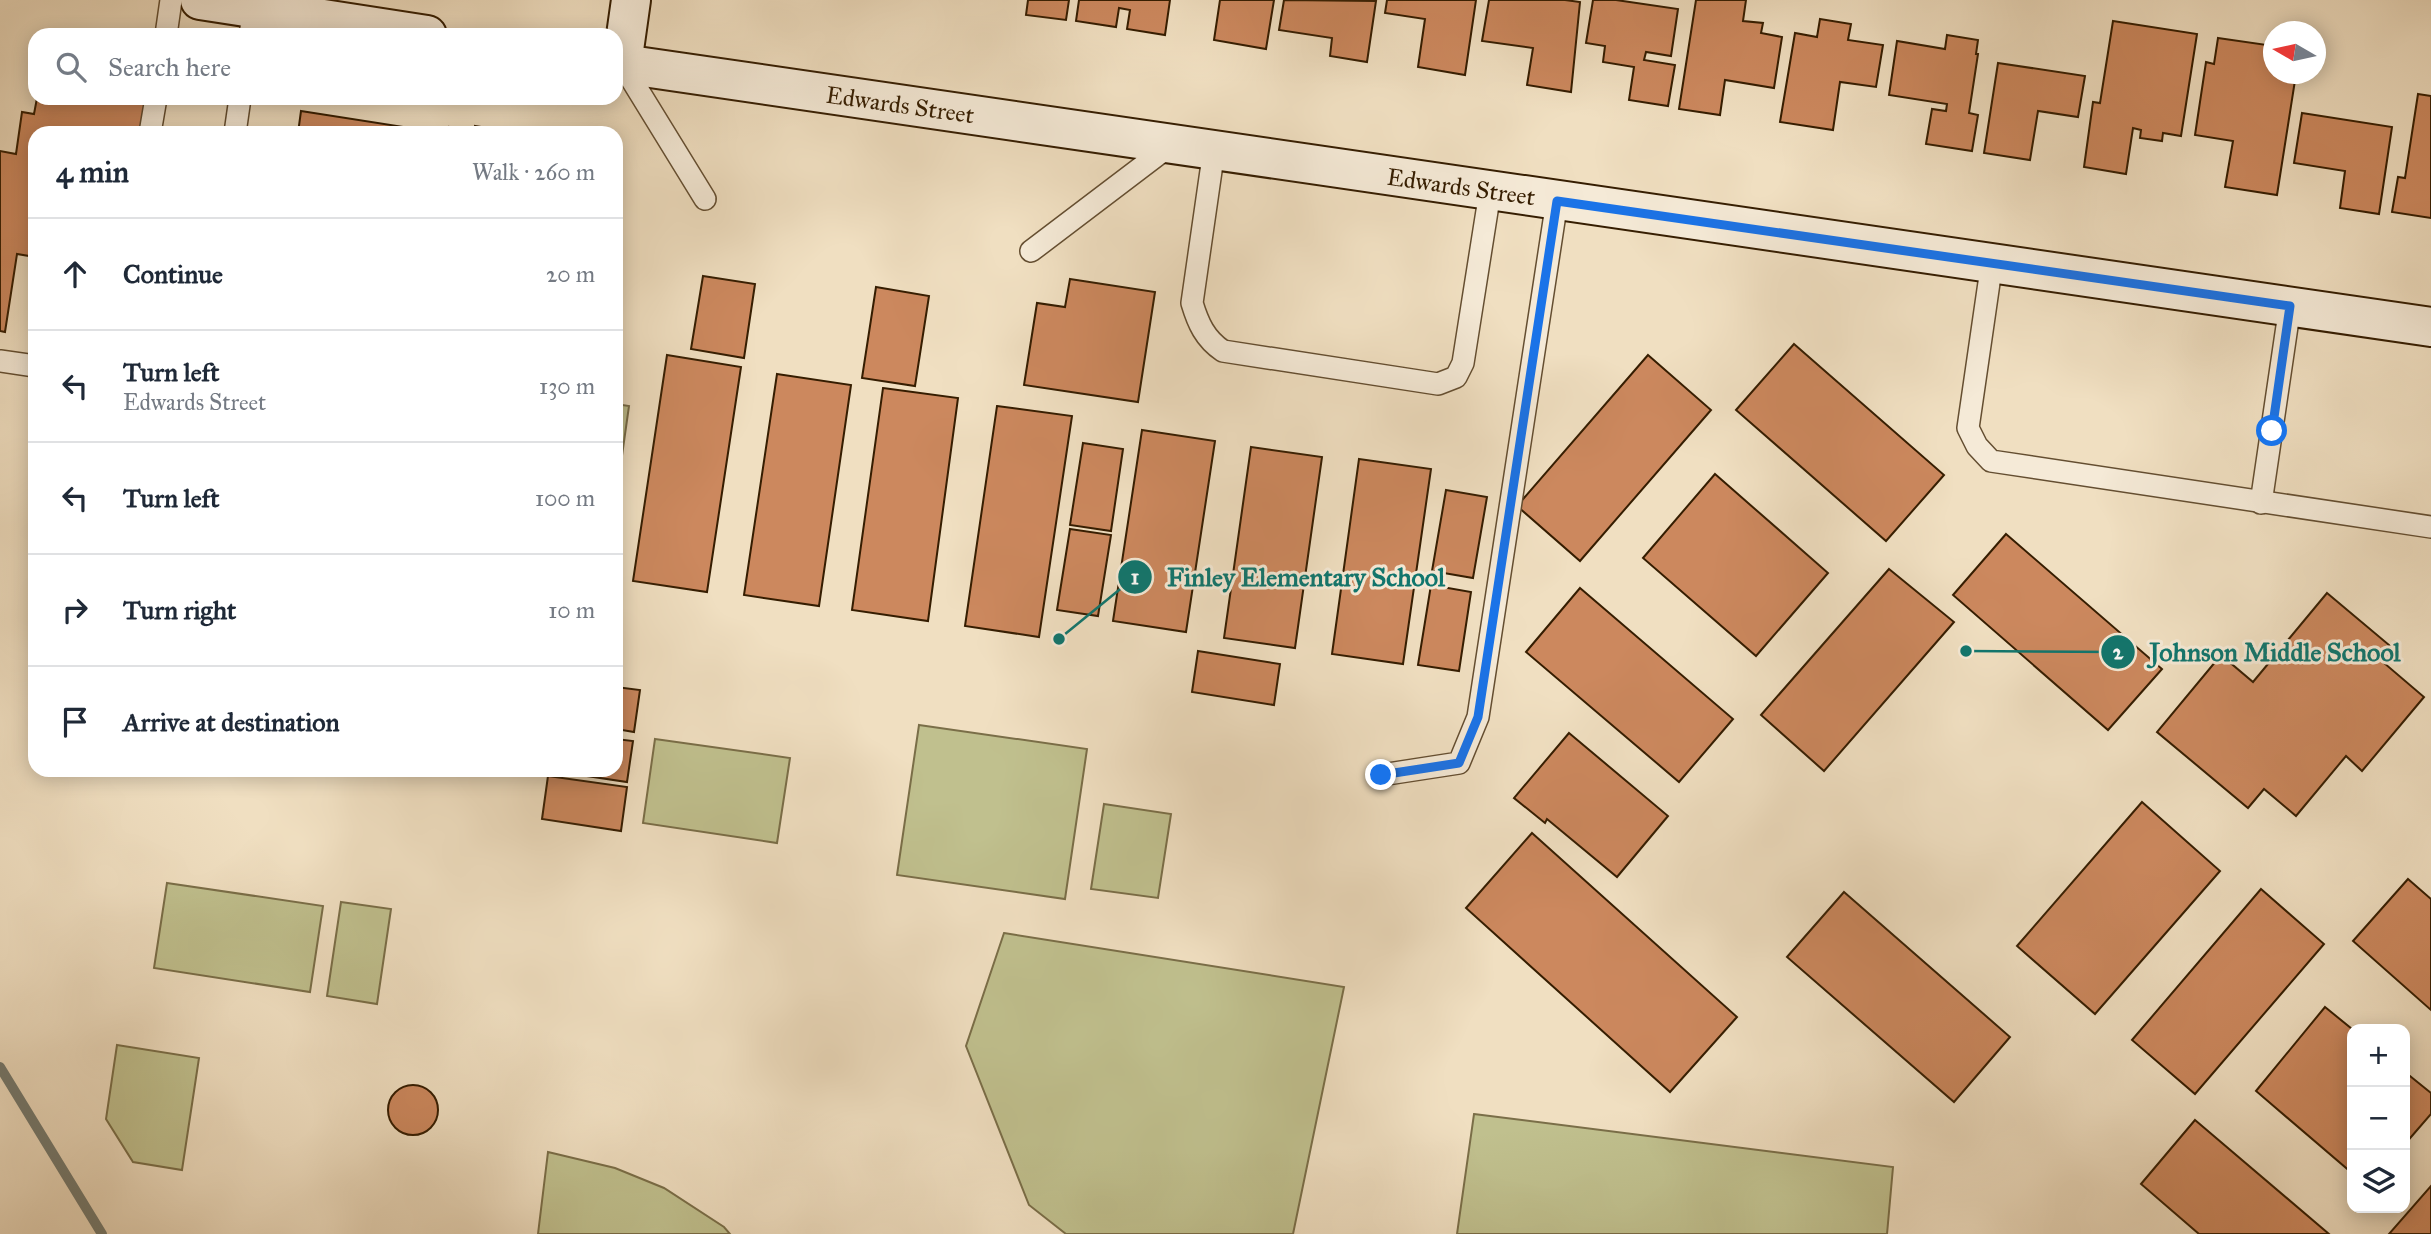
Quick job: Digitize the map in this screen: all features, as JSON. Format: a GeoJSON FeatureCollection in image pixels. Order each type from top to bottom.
{"type":"FeatureCollection","features":[{"type":"Feature","properties":{"kind":"street"},"geometry":{"type":"LineString","coordinates":[[200,0],[252,22],[333,28]]}},
{"type":"Feature","properties":{"kind":"street"},"geometry":{"type":"LineString","coordinates":[[623,42],[631,0]]}},
{"type":"Feature","properties":{"kind":"street","name":"Edwards Street"},"geometry":{"type":"LineString","coordinates":[[623,64],[2431,327]]}},
{"type":"Feature","properties":{"kind":"lane"},"geometry":{"type":"LineString","coordinates":[[167,28],[171,0]]}},
{"type":"Feature","properties":{"kind":"lane"},"geometry":{"type":"LineString","coordinates":[[623,69],[705,199]]}},
{"type":"Feature","properties":{"kind":"lane"},"geometry":{"type":"LineString","coordinates":[[151,126],[155,105]]}},
{"type":"Feature","properties":{"kind":"lane"},"geometry":{"type":"LineString","coordinates":[[236,126],[239,105]]}},
{"type":"Feature","properties":{"kind":"lane"},"geometry":{"type":"LineString","coordinates":[[1031,251],[1172,144]]}},
{"type":"Feature","properties":{"kind":"lane"},"geometry":{"type":"LineString","coordinates":[[1214,150],[1192,303],[1197,321],[1210,343],[1223,351],[1411,380],[1438,384],[1455,377],[1463,363],[1490,192]]}},
{"type":"Feature","properties":{"kind":"lane"},"geometry":{"type":"LineString","coordinates":[[1381,775],[1459,763],[1478,717],[1557,201]]}},
{"type":"Feature","properties":{"kind":"lane"},"geometry":{"type":"LineString","coordinates":[[1992,262],[1968,428],[1977,446],[1992,461],[2431,527]]}},
{"type":"Feature","properties":{"kind":"lane"},"geometry":{"type":"LineString","coordinates":[[2261,503],[2290,306]]}},
{"type":"Feature","properties":{"kind":"lane"},"geometry":{"type":"LineString","coordinates":[[0,361],[28,365]]}},
{"type":"Feature","properties":{"kind":"green space"},"geometry":{"type":"Polygon","coordinates":[[[623,405],[629,406],[623,448],[623,405]]]}},
{"type":"Feature","properties":{"kind":"green space"},"geometry":{"type":"Polygon","coordinates":[[[919,725],[1087,749],[1065,899],[897,875],[919,725]]]}},
{"type":"Feature","properties":{"kind":"green space"},"geometry":{"type":"Polygon","coordinates":[[[655,739],[790,758],[777,843],[643,823],[655,739]]]}},
{"type":"Feature","properties":{"kind":"green space"},"geometry":{"type":"Polygon","coordinates":[[[1104,804],[1171,814],[1158,898],[1091,889],[1104,804]]]}},
{"type":"Feature","properties":{"kind":"green space"},"geometry":{"type":"Polygon","coordinates":[[[167,883],[323,906],[310,992],[154,968],[167,883]]]}},
{"type":"Feature","properties":{"kind":"green space"},"geometry":{"type":"Polygon","coordinates":[[[341,902],[391,909],[377,1004],[327,996],[341,902]]]}},
{"type":"Feature","properties":{"kind":"green space"},"geometry":{"type":"Polygon","coordinates":[[[1004,933],[1344,987],[1293,1234],[1066,1234],[1029,1205],[966,1046],[1004,933]]]}},
{"type":"Feature","properties":{"kind":"green space"},"geometry":{"type":"Polygon","coordinates":[[[117,1045],[199,1058],[182,1170],[133,1162],[106,1119],[117,1045]]]}},
{"type":"Feature","properties":{"kind":"green space"},"geometry":{"type":"Polygon","coordinates":[[[1474,1114],[1893,1167],[1887,1234],[1457,1234],[1474,1114]]]}},
{"type":"Feature","properties":{"kind":"green space"},"geometry":{"type":"Polygon","coordinates":[[[548,1152],[615,1168],[664,1188],[724,1227],[730,1234],[538,1234],[548,1152]]]}},
{"type":"Feature","properties":{"kind":"building"},"geometry":{"type":"Polygon","coordinates":[[[1028,0],[1069,0],[1066,20],[1026,15],[1028,0]]]}},
{"type":"Feature","properties":{"kind":"building"},"geometry":{"type":"Polygon","coordinates":[[[1079,0],[1170,0],[1165,35],[1127,29],[1130,10],[1119,8],[1116,27],[1076,21],[1079,0]]]}},
{"type":"Feature","properties":{"kind":"building"},"geometry":{"type":"Polygon","coordinates":[[[1220,0],[1274,0],[1266,49],[1214,40],[1220,0]]]}},
{"type":"Feature","properties":{"kind":"building"},"geometry":{"type":"Polygon","coordinates":[[[1284,0],[1376,1],[1367,62],[1330,56],[1332,38],[1279,30],[1284,0]]]}},
{"type":"Feature","properties":{"kind":"building"},"geometry":{"type":"Polygon","coordinates":[[[1387,0],[1476,0],[1465,75],[1418,67],[1425,19],[1385,13],[1387,0]]]}},
{"type":"Feature","properties":{"kind":"building"},"geometry":{"type":"Polygon","coordinates":[[[1489,0],[1580,2],[1571,92],[1527,85],[1533,48],[1482,41],[1489,0]]]}},
{"type":"Feature","properties":{"kind":"building"},"geometry":{"type":"Polygon","coordinates":[[[1593,0],[1616,0],[1678,9],[1671,56],[1646,52],[1644,60],[1675,65],[1668,106],[1629,100],[1634,67],[1603,62],[1605,46],[1586,43],[1593,0]]]}},
{"type":"Feature","properties":{"kind":"building"},"geometry":{"type":"Polygon","coordinates":[[[1696,0],[1746,0],[1743,21],[1763,23],[1761,33],[1782,37],[1774,88],[1725,80],[1720,115],[1679,109],[1696,0]]]}},
{"type":"Feature","properties":{"kind":"building"},"geometry":{"type":"Polygon","coordinates":[[[1820,19],[1851,24],[1848,40],[1883,45],[1876,87],[1840,82],[1833,130],[1780,122],[1795,33],[1817,37],[1820,19]]]}},
{"type":"Feature","properties":{"kind":"building"},"geometry":{"type":"Polygon","coordinates":[[[2113,21],[2197,34],[2181,136],[2163,133],[2162,141],[2140,138],[2141,130],[2133,128],[2126,174],[2084,167],[2093,102],[2100,103],[2113,21]]]}},
{"type":"Feature","properties":{"kind":"building"},"geometry":{"type":"Polygon","coordinates":[[[1947,35],[1978,40],[1969,113],[1978,115],[1972,151],[1926,144],[1932,109],[1946,111],[1947,104],[1889,95],[1897,41],[1945,49],[1947,35]]]}},
{"type":"Feature","properties":{"kind":"building"},"geometry":{"type":"Polygon","coordinates":[[[2218,38],[2263,44],[2263,84],[2294,84],[2277,195],[2225,187],[2233,141],[2195,135],[2206,62],[2214,64],[2218,38]]]}},
{"type":"Feature","properties":{"kind":"building"},"geometry":{"type":"Polygon","coordinates":[[[1998,63],[2085,76],[2078,117],[2038,111],[2030,160],[1984,153],[1998,63]]]}},
{"type":"Feature","properties":{"kind":"building"},"geometry":{"type":"Polygon","coordinates":[[[2418,94],[2431,96],[2431,218],[2392,212],[2398,177],[2405,178],[2418,94]]]}},
{"type":"Feature","properties":{"kind":"building"},"geometry":{"type":"Polygon","coordinates":[[[36,105],[145,105],[141,126],[28,126],[28,256],[17,254],[5,332],[0,331],[0,151],[16,154],[22,112],[34,114],[36,105]]]}},
{"type":"Feature","properties":{"kind":"building"},"geometry":{"type":"Polygon","coordinates":[[[301,111],[397,126],[299,126],[301,111]]]}},
{"type":"Feature","properties":{"kind":"building"},"geometry":{"type":"Polygon","coordinates":[[[2302,113],[2392,127],[2379,214],[2340,208],[2345,171],[2294,163],[2302,113]]]}},
{"type":"Feature","properties":{"kind":"building"},"geometry":{"type":"Polygon","coordinates":[[[703,276],[755,284],[744,358],[691,349],[703,276]]]}},
{"type":"Feature","properties":{"kind":"building"},"geometry":{"type":"Polygon","coordinates":[[[1070,279],[1155,292],[1138,402],[1024,385],[1037,303],[1065,307],[1070,279]]]}},
{"type":"Feature","properties":{"kind":"building"},"geometry":{"type":"Polygon","coordinates":[[[876,287],[929,296],[915,386],[862,378],[876,287]]]}},
{"type":"Feature","properties":{"kind":"building"},"geometry":{"type":"Polygon","coordinates":[[[1794,344],[1944,475],[1886,541],[1736,410],[1794,344]]]}},
{"type":"Feature","properties":{"kind":"building"},"geometry":{"type":"Polygon","coordinates":[[[667,355],[741,367],[707,592],[633,581],[667,355]]]}},
{"type":"Feature","properties":{"kind":"building"},"geometry":{"type":"Polygon","coordinates":[[[1648,355],[1711,410],[1580,561],[1517,506],[1648,355]]]}},
{"type":"Feature","properties":{"kind":"building"},"geometry":{"type":"Polygon","coordinates":[[[777,374],[851,385],[819,606],[744,595],[777,374]]]}},
{"type":"Feature","properties":{"kind":"building"},"geometry":{"type":"Polygon","coordinates":[[[883,388],[958,398],[928,621],[852,610],[883,388]]]}},
{"type":"Feature","properties":{"kind":"building"},"geometry":{"type":"Polygon","coordinates":[[[997,406],[1072,416],[1039,637],[965,626],[997,406]]]}},
{"type":"Feature","properties":{"kind":"building"},"geometry":{"type":"Polygon","coordinates":[[[1142,430],[1215,441],[1186,632],[1113,621],[1142,430]]]}},
{"type":"Feature","properties":{"kind":"building"},"geometry":{"type":"Polygon","coordinates":[[[1083,443],[1123,449],[1111,531],[1070,525],[1083,443]]]}},
{"type":"Feature","properties":{"kind":"building"},"geometry":{"type":"Polygon","coordinates":[[[1251,447],[1322,457],[1295,648],[1224,638],[1251,447]]]}},
{"type":"Feature","properties":{"kind":"building"},"geometry":{"type":"Polygon","coordinates":[[[1359,459],[1431,469],[1403,664],[1332,654],[1359,459]]]}},
{"type":"Feature","properties":{"kind":"building"},"geometry":{"type":"Polygon","coordinates":[[[1715,474],[1828,573],[1756,656],[1643,558],[1715,474]]]}},
{"type":"Feature","properties":{"kind":"building"},"geometry":{"type":"Polygon","coordinates":[[[1446,490],[1487,497],[1473,578],[1432,571],[1446,490]]]}},
{"type":"Feature","properties":{"kind":"building"},"geometry":{"type":"Polygon","coordinates":[[[1070,529],[1111,535],[1098,616],[1057,610],[1070,529]]]}},
{"type":"Feature","properties":{"kind":"building"},"geometry":{"type":"Polygon","coordinates":[[[2006,534],[2162,669],[2108,730],[1953,595],[2006,534]]]}},
{"type":"Feature","properties":{"kind":"building"},"geometry":{"type":"Polygon","coordinates":[[[1889,569],[1954,622],[1824,771],[1761,715],[1889,569]]]}},
{"type":"Feature","properties":{"kind":"building"},"geometry":{"type":"Polygon","coordinates":[[[1431,585],[1471,592],[1459,671],[1418,665],[1431,585]]]}},
{"type":"Feature","properties":{"kind":"building"},"geometry":{"type":"Polygon","coordinates":[[[1580,588],[1733,719],[1679,782],[1526,652],[1580,588]]]}},
{"type":"Feature","properties":{"kind":"building"},"geometry":{"type":"Polygon","coordinates":[[[2327,593],[2395,650],[2384,663],[2424,697],[2362,771],[2346,756],[2296,816],[2264,789],[2248,808],[2157,732],[2221,655],[2253,682],[2327,593]]]}},
{"type":"Feature","properties":{"kind":"building"},"geometry":{"type":"Polygon","coordinates":[[[1198,651],[1280,664],[1274,705],[1192,692],[1198,651]]]}},
{"type":"Feature","properties":{"kind":"building"},"geometry":{"type":"Polygon","coordinates":[[[623,688],[640,690],[634,732],[623,730],[623,688]]]}},
{"type":"Feature","properties":{"kind":"building"},"geometry":{"type":"Polygon","coordinates":[[[1569,733],[1668,816],[1617,877],[1547,819],[1545,823],[1514,798],[1569,733]]]}},
{"type":"Feature","properties":{"kind":"building"},"geometry":{"type":"Polygon","coordinates":[[[623,740],[633,741],[627,782],[594,777],[623,777],[623,740]]]}},
{"type":"Feature","properties":{"kind":"building"},"geometry":{"type":"Polygon","coordinates":[[[548,777],[627,787],[621,831],[542,819],[548,777]]]}},
{"type":"Feature","properties":{"kind":"building"},"geometry":{"type":"Polygon","coordinates":[[[2142,802],[2220,871],[2095,1014],[2017,946],[2142,802]]]}},
{"type":"Feature","properties":{"kind":"building"},"geometry":{"type":"Polygon","coordinates":[[[1532,833],[1737,1017],[1670,1092],[1466,908],[1532,833]]]}},
{"type":"Feature","properties":{"kind":"building"},"geometry":{"type":"Polygon","coordinates":[[[2408,879],[2431,899],[2431,1010],[2353,941],[2408,879]]]}},
{"type":"Feature","properties":{"kind":"building"},"geometry":{"type":"Polygon","coordinates":[[[2261,889],[2324,944],[2195,1094],[2132,1040],[2261,889]]]}},
{"type":"Feature","properties":{"kind":"building"},"geometry":{"type":"Polygon","coordinates":[[[1844,892],[2010,1037],[1954,1102],[1787,957],[1844,892]]]}},
{"type":"Feature","properties":{"kind":"building"},"geometry":{"type":"Polygon","coordinates":[[[2325,1007],[2347,1025],[2347,1169],[2256,1091],[2325,1007]]]}},
{"type":"Feature","properties":{"kind":"building"},"geometry":{"type":"Polygon","coordinates":[[[2410,1076],[2431,1093],[2431,1114],[2410,1138],[2410,1076]]]}},
{"type":"Feature","properties":{"kind":"building"},"geometry":{"type":"Polygon","coordinates":[[[413,1085],[431,1092],[438,1110],[431,1128],[413,1135],[395,1128],[388,1110],[395,1092],[413,1085]]]}},
{"type":"Feature","properties":{"kind":"building"},"geometry":{"type":"Polygon","coordinates":[[[2195,1120],[2329,1234],[2199,1234],[2141,1184],[2195,1120]]]}},
{"type":"Feature","properties":{"kind":"building"},"geometry":{"type":"Polygon","coordinates":[[[2431,1186],[2431,1234],[2389,1234],[2410,1213],[2431,1186]]]}},
{"type":"Feature","properties":{"kind":"waterway"},"geometry":{"type":"LineString","coordinates":[[0,1067],[102,1234]]}},
{"type":"Feature","properties":{"kind":"place","name":"Finley Elementary School"},"geometry":{"type":"Point","coordinates":[1059,639]}},
{"type":"Feature","properties":{"kind":"place","name":"Johnson Middle School"},"geometry":{"type":"Point","coordinates":[1966,651]}},
{"type":"Feature","properties":{"kind":"route"},"geometry":{"type":"LineString","coordinates":[[1381,775],[1459,763],[1478,717],[1557,201],[2290,306],[2272,431]]}}]}
